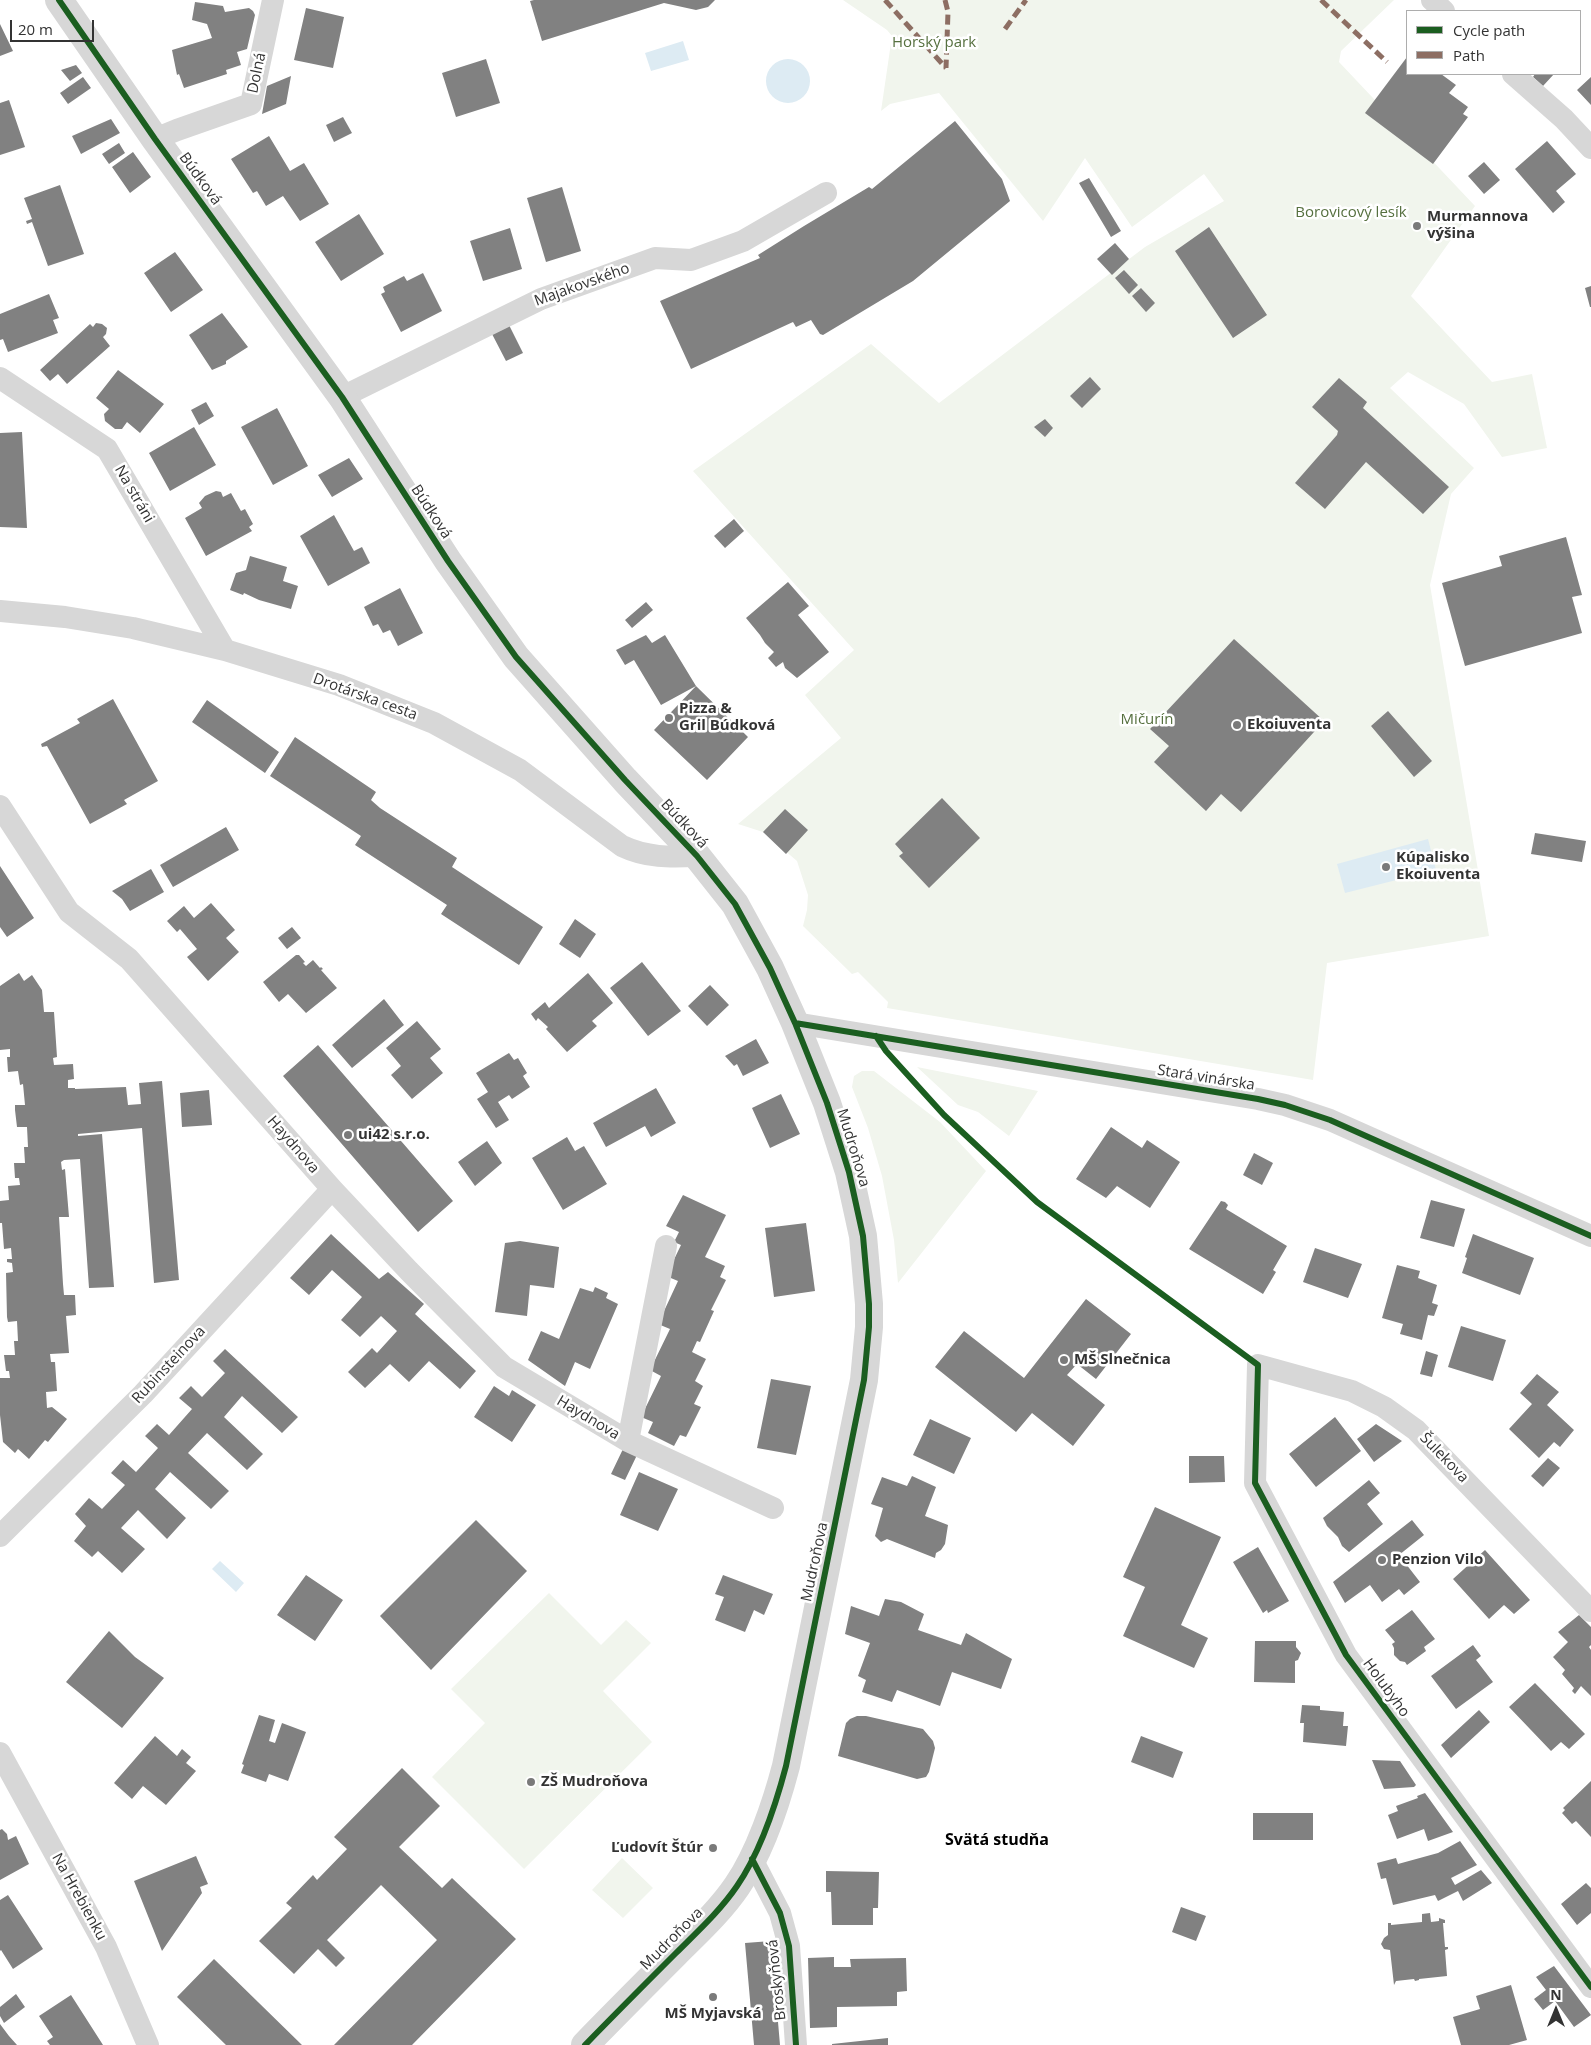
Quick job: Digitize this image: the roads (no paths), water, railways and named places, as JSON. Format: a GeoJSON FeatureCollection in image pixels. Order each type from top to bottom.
{"type":"FeatureCollection","features":[{"type":"Feature","properties":{"kind":"street","name":"Búdková"},"geometry":{"type":"LineString","coordinates":[[59,0],[156,139],[342,397],[448,561],[516,657],[625,780],[697,856],[735,904],[770,968],[795,1023]]}},
{"type":"Feature","properties":{"kind":"street","name":"Dolná"},"geometry":{"type":"LineString","coordinates":[[156,139],[251,104],[273,0]]}},
{"type":"Feature","properties":{"kind":"street"},"geometry":{"type":"LineString","coordinates":[[1432,0],[1443,10]]}},
{"type":"Feature","properties":{"kind":"street"},"geometry":{"type":"LineString","coordinates":[[1515,75],[1564,119],[1591,148]]}},
{"type":"Feature","properties":{"kind":"street","name":"Majakovského"},"geometry":{"type":"LineString","coordinates":[[342,397],[541,299],[655,258],[691,260],[734,244],[826,192]]}},
{"type":"Feature","properties":{"kind":"street","name":"Na stráni"},"geometry":{"type":"LineString","coordinates":[[0,378],[107,449],[225,650]]}},
{"type":"Feature","properties":{"kind":"street","name":"Drotárska cesta"},"geometry":{"type":"LineString","coordinates":[[0,611],[65,617],[132,628],[225,650],[339,685],[434,722],[520,770],[622,846],[648,856],[697,856]]}},
{"type":"Feature","properties":{"kind":"street","name":"Haydnova"},"geometry":{"type":"LineString","coordinates":[[0,806],[69,912],[129,959],[332,1189],[409,1271],[504,1367],[628,1441],[773,1508]]}},
{"type":"Feature","properties":{"kind":"street","name":"Stará vinárska"},"geometry":{"type":"LineString","coordinates":[[795,1023],[1258,1099],[1284,1105],[1330,1120],[1591,1236]]}},
{"type":"Feature","properties":{"kind":"street","name":"Mudroňova"},"geometry":{"type":"LineString","coordinates":[[585,2045],[709,1920],[738,1885],[752,1858],[779,1793],[786,1766],[864,1380],[869,1327],[869,1304],[863,1236],[849,1172],[827,1103],[795,1023]]}},
{"type":"Feature","properties":{"kind":"street","name":"Rubinsteinova"},"geometry":{"type":"LineString","coordinates":[[0,1536],[143,1394],[332,1189]]}},
{"type":"Feature","properties":{"kind":"street","name":"Haydnova"},"geometry":{"type":"LineString","coordinates":[[628,1441],[666,1246]]}},
{"type":"Feature","properties":{"kind":"street","name":"Šulekova"},"geometry":{"type":"LineString","coordinates":[[1258,1365],[1352,1391],[1400,1418],[1416,1430],[1591,1612]]}},
{"type":"Feature","properties":{"kind":"street","name":"Holubyho"},"geometry":{"type":"LineString","coordinates":[[1258,1365],[1255,1483],[1346,1655],[1591,1987]]}},
{"type":"Feature","properties":{"kind":"street","name":"Na Hrebienku"},"geometry":{"type":"LineString","coordinates":[[0,1753],[106,1946],[148,2045]]}},
{"type":"Feature","properties":{"kind":"street","name":"Broskyňová"},"geometry":{"type":"LineString","coordinates":[[752,1858],[780,1913],[789,1946],[796,2045]]}},
{"type":"Feature","properties":{"kind":"place","name":"Murmannova výšina"},"geometry":{"type":"Point","coordinates":[1417,226]}},
{"type":"Feature","properties":{"kind":"place","name":"Pizza & Gril Búdková"},"geometry":{"type":"Point","coordinates":[669,718]}},
{"type":"Feature","properties":{"kind":"place","name":"Ekoiuventa"},"geometry":{"type":"Point","coordinates":[1237,725]}},
{"type":"Feature","properties":{"kind":"place","name":"Kúpalisko Ekoiuventa"},"geometry":{"type":"Point","coordinates":[1386,867]}},
{"type":"Feature","properties":{"kind":"place","name":"ui42 s.r.o."},"geometry":{"type":"Point","coordinates":[348,1135]}},
{"type":"Feature","properties":{"kind":"place","name":"MŠ Slnečnica"},"geometry":{"type":"Point","coordinates":[1064,1360]}},
{"type":"Feature","properties":{"kind":"place","name":"Penzion Vilo"},"geometry":{"type":"Point","coordinates":[1382,1560]}},
{"type":"Feature","properties":{"kind":"place","name":"ZŠ Mudroňova"},"geometry":{"type":"Point","coordinates":[531,1782]}},
{"type":"Feature","properties":{"kind":"place","name":"Ľudovít Štúr"},"geometry":{"type":"Point","coordinates":[713,1848]}},
{"type":"Feature","properties":{"kind":"place","name":"MŠ Myjavská"},"geometry":{"type":"Point","coordinates":[713,1997]}},
{"type":"Feature","properties":{"kind":"district","name":"Svätá studňa"},"geometry":{"type":"Point","coordinates":[997,1840]}},
{"type":"Feature","properties":{"kind":"park label","name":"Horský park"},"geometry":{"type":"Point","coordinates":[934,43]}},
{"type":"Feature","properties":{"kind":"park label","name":"Borovicový lesík"},"geometry":{"type":"Point","coordinates":[1351,213]}},
{"type":"Feature","properties":{"kind":"park label","name":"Mičurín"},"geometry":{"type":"Point","coordinates":[1147,720]}}]}
